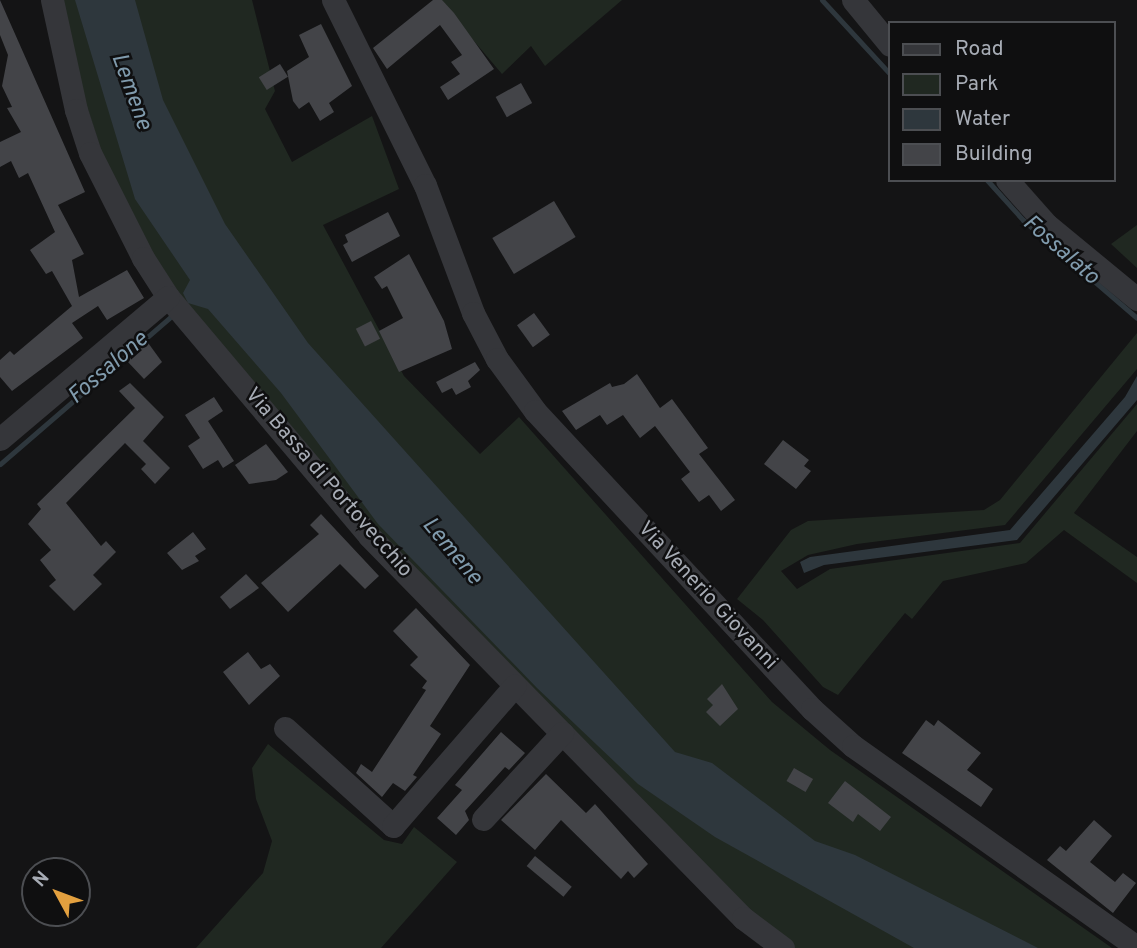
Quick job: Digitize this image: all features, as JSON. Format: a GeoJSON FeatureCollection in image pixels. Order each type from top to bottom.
{"type":"FeatureCollection","features":[{"type":"Feature","properties":{"kind":"street","name":"Via Bassa di Portovecchio"},"geometry":{"type":"LineString","coordinates":[[52,0],[76,110],[90,153],[143,258],[177,306],[369,536],[743,918],[783,948]]}},
{"type":"Feature","properties":{"kind":"street","name":"Via Venerio Giovanni"},"geometry":{"type":"LineString","coordinates":[[333,0],[425,184],[473,313],[497,359],[535,411],[812,709],[853,746],[1137,947]]}},
{"type":"Feature","properties":{"kind":"street"},"geometry":{"type":"LineString","coordinates":[[853,0],[888,43]]}},
{"type":"Feature","properties":{"kind":"street"},"geometry":{"type":"LineString","coordinates":[[1009,182],[1047,225],[1137,299]]}},
{"type":"Feature","properties":{"kind":"street"},"geometry":{"type":"LineString","coordinates":[[0,439],[177,306]]}},
{"type":"Feature","properties":{"kind":"street"},"geometry":{"type":"LineString","coordinates":[[285,728],[393,826],[515,685]]}},
{"type":"Feature","properties":{"kind":"street"},"geometry":{"type":"LineString","coordinates":[[483,820],[562,733]]}},
{"type":"Feature","properties":{"kind":"green space"},"geometry":{"type":"Polygon","coordinates":[[[59,0],[252,0],[275,91],[265,109],[292,162],[372,116],[399,189],[323,225],[404,376],[480,454],[519,417],[772,702],[830,750],[1112,948],[793,948],[781,940],[448,613],[178,297],[141,241],[102,154],[69,50],[59,0]]]}},
{"type":"Feature","properties":{"kind":"green space"},"geometry":{"type":"Polygon","coordinates":[[[439,0],[622,0],[545,66],[531,46],[502,74],[439,0]]]}},
{"type":"Feature","properties":{"kind":"green space"},"geometry":{"type":"Polygon","coordinates":[[[1137,225],[1137,268],[1111,244],[1137,225]]]}},
{"type":"Feature","properties":{"kind":"green space"},"geometry":{"type":"Polygon","coordinates":[[[1137,333],[1137,369],[1005,525],[857,544],[808,555],[781,571],[797,589],[830,569],[1020,543],[1137,404],[1137,431],[1074,513],[1137,557],[1137,583],[1064,530],[1026,563],[943,581],[912,619],[905,613],[838,695],[823,687],[763,620],[737,599],[791,530],[808,521],[984,510],[1000,500],[1137,333]]]}},
{"type":"Feature","properties":{"kind":"green space"},"geometry":{"type":"Polygon","coordinates":[[[268,744],[384,840],[402,844],[414,827],[457,862],[381,948],[196,948],[263,873],[272,841],[256,799],[252,768],[268,744]]]}},
{"type":"Feature","properties":{"kind":"water","name":"Lemene"},"geometry":{"type":"Polygon","coordinates":[[[75,0],[135,0],[163,100],[225,224],[308,343],[675,752],[712,763],[815,841],[855,855],[1038,948],[914,948],[715,837],[638,784],[537,688],[378,524],[281,393],[208,309],[188,303],[183,293],[190,280],[135,199],[75,0]]]}},
{"type":"Feature","properties":{"kind":"water"},"geometry":{"type":"Polygon","coordinates":[[[1137,376],[1137,400],[1017,540],[824,565],[804,573],[800,562],[810,557],[1010,530],[1125,397],[1137,376]]]}},
{"type":"Feature","properties":{"kind":"building"},"geometry":{"type":"Polygon","coordinates":[[[0,0],[85,192],[58,205],[84,254],[72,260],[79,297],[127,270],[144,298],[107,320],[98,306],[72,323],[83,338],[12,391],[0,377],[0,360],[10,351],[14,355],[72,306],[52,271],[46,274],[30,250],[55,232],[28,173],[19,178],[11,161],[0,167],[0,142],[21,132],[7,108],[12,107],[2,86],[8,55],[0,35],[0,0]]]}},
{"type":"Feature","properties":{"kind":"building"},"geometry":{"type":"Polygon","coordinates":[[[433,0],[442,0],[454,13],[494,69],[448,100],[440,87],[460,74],[451,62],[462,55],[440,25],[387,69],[373,48],[433,0]]]}},
{"type":"Feature","properties":{"kind":"building"},"geometry":{"type":"Polygon","coordinates":[[[321,24],[352,86],[329,103],[334,112],[320,121],[309,102],[299,109],[293,101],[287,71],[309,57],[299,35],[321,24]]]}},
{"type":"Feature","properties":{"kind":"building"},"geometry":{"type":"Polygon","coordinates":[[[280,64],[288,77],[267,90],[259,77],[280,64]]]}},
{"type":"Feature","properties":{"kind":"building"},"geometry":{"type":"Polygon","coordinates":[[[521,83],[532,103],[507,117],[496,97],[521,83]]]}},
{"type":"Feature","properties":{"kind":"building"},"geometry":{"type":"Polygon","coordinates":[[[554,201],[576,237],[514,274],[492,238],[554,201]]]}},
{"type":"Feature","properties":{"kind":"building"},"geometry":{"type":"Polygon","coordinates":[[[388,212],[400,236],[352,262],[343,245],[348,242],[345,235],[388,212]]]}},
{"type":"Feature","properties":{"kind":"building"},"geometry":{"type":"Polygon","coordinates":[[[409,254],[444,321],[452,349],[399,372],[379,331],[403,318],[387,286],[382,289],[374,277],[409,254]]]}},
{"type":"Feature","properties":{"kind":"building"},"geometry":{"type":"Polygon","coordinates":[[[534,313],[550,335],[533,347],[517,325],[534,313]]]}},
{"type":"Feature","properties":{"kind":"building"},"geometry":{"type":"Polygon","coordinates":[[[371,321],[380,339],[365,347],[356,329],[371,321]]]}},
{"type":"Feature","properties":{"kind":"building"},"geometry":{"type":"Polygon","coordinates":[[[146,340],[162,362],[144,379],[127,361],[146,340]]]}},
{"type":"Feature","properties":{"kind":"building"},"geometry":{"type":"Polygon","coordinates":[[[475,362],[480,370],[468,381],[471,387],[456,395],[452,388],[442,393],[436,382],[475,362]]]}},
{"type":"Feature","properties":{"kind":"building"},"geometry":{"type":"Polygon","coordinates":[[[637,374],[660,408],[672,399],[708,448],[699,454],[735,500],[721,511],[709,495],[699,502],[681,479],[690,472],[655,426],[640,438],[623,415],[607,425],[600,415],[576,430],[562,411],[610,383],[612,387],[624,384],[637,374]]]}},
{"type":"Feature","properties":{"kind":"building"},"geometry":{"type":"Polygon","coordinates":[[[130,383],[164,417],[143,441],[170,468],[155,484],[141,469],[146,464],[125,443],[66,503],[101,546],[106,541],[116,552],[93,575],[102,584],[74,611],[49,586],[56,580],[40,560],[51,550],[28,524],[41,509],[37,504],[135,408],[119,391],[130,383]]]}},
{"type":"Feature","properties":{"kind":"building"},"geometry":{"type":"Polygon","coordinates":[[[214,397],[223,411],[208,421],[234,461],[223,468],[218,460],[203,469],[188,446],[200,438],[185,415],[214,397]]]}},
{"type":"Feature","properties":{"kind":"building"},"geometry":{"type":"Polygon","coordinates":[[[783,440],[809,460],[804,466],[811,471],[796,489],[764,464],[783,440]]]}},
{"type":"Feature","properties":{"kind":"building"},"geometry":{"type":"Polygon","coordinates":[[[266,444],[288,472],[276,480],[249,484],[235,465],[266,444]]]}},
{"type":"Feature","properties":{"kind":"building"},"geometry":{"type":"Polygon","coordinates":[[[321,514],[379,576],[365,589],[340,564],[288,612],[261,583],[319,534],[310,525],[321,514]]]}},
{"type":"Feature","properties":{"kind":"building"},"geometry":{"type":"Polygon","coordinates":[[[193,532],[206,549],[195,556],[199,561],[182,570],[167,553],[193,532]]]}},
{"type":"Feature","properties":{"kind":"building"},"geometry":{"type":"Polygon","coordinates":[[[246,574],[259,588],[230,609],[220,597],[246,574]]]}},
{"type":"Feature","properties":{"kind":"building"},"geometry":{"type":"Polygon","coordinates":[[[416,608],[470,665],[430,726],[441,734],[413,775],[417,777],[405,791],[393,783],[382,797],[356,773],[361,764],[372,772],[426,690],[422,688],[427,681],[410,665],[418,657],[393,631],[416,608]]]}},
{"type":"Feature","properties":{"kind":"building"},"geometry":{"type":"Polygon","coordinates":[[[248,652],[261,669],[270,664],[280,676],[249,705],[223,672],[248,652]]]}},
{"type":"Feature","properties":{"kind":"building"},"geometry":{"type":"Polygon","coordinates":[[[722,684],[738,709],[720,726],[706,712],[713,705],[707,699],[722,684]]]}},
{"type":"Feature","properties":{"kind":"building"},"geometry":{"type":"Polygon","coordinates":[[[926,720],[934,726],[938,720],[981,753],[967,770],[993,789],[981,807],[902,753],[926,720]]]}},
{"type":"Feature","properties":{"kind":"building"},"geometry":{"type":"Polygon","coordinates":[[[501,732],[525,753],[509,770],[505,767],[465,811],[469,820],[456,835],[437,818],[462,790],[455,785],[501,732]]]}},
{"type":"Feature","properties":{"kind":"building"},"geometry":{"type":"Polygon","coordinates":[[[794,768],[813,779],[806,792],[786,781],[794,768]]]}},
{"type":"Feature","properties":{"kind":"building"},"geometry":{"type":"Polygon","coordinates":[[[546,774],[586,813],[595,804],[648,864],[634,878],[628,871],[621,879],[561,820],[535,850],[501,820],[546,774]]]}},
{"type":"Feature","properties":{"kind":"building"},"geometry":{"type":"Polygon","coordinates":[[[845,781],[891,817],[880,831],[858,814],[853,822],[828,803],[845,781]]]}},
{"type":"Feature","properties":{"kind":"building"},"geometry":{"type":"Polygon","coordinates":[[[1094,820],[1112,836],[1090,862],[1115,882],[1123,873],[1136,883],[1113,913],[1047,860],[1060,846],[1066,851],[1094,820]]]}},
{"type":"Feature","properties":{"kind":"building"},"geometry":{"type":"Polygon","coordinates":[[[535,856],[572,887],[563,897],[527,866],[535,856]]]}},
{"type":"Feature","properties":{"kind":"waterway","name":"Fossalato"},"geometry":{"type":"LineString","coordinates":[[822,0],[888,72]]}},
{"type":"Feature","properties":{"kind":"waterway","name":"Fossalato"},"geometry":{"type":"LineString","coordinates":[[989,182],[1023,220],[1137,318]]}},
{"type":"Feature","properties":{"kind":"waterway","name":"Fossalone"},"geometry":{"type":"LineString","coordinates":[[0,464],[175,313]]}}]}
